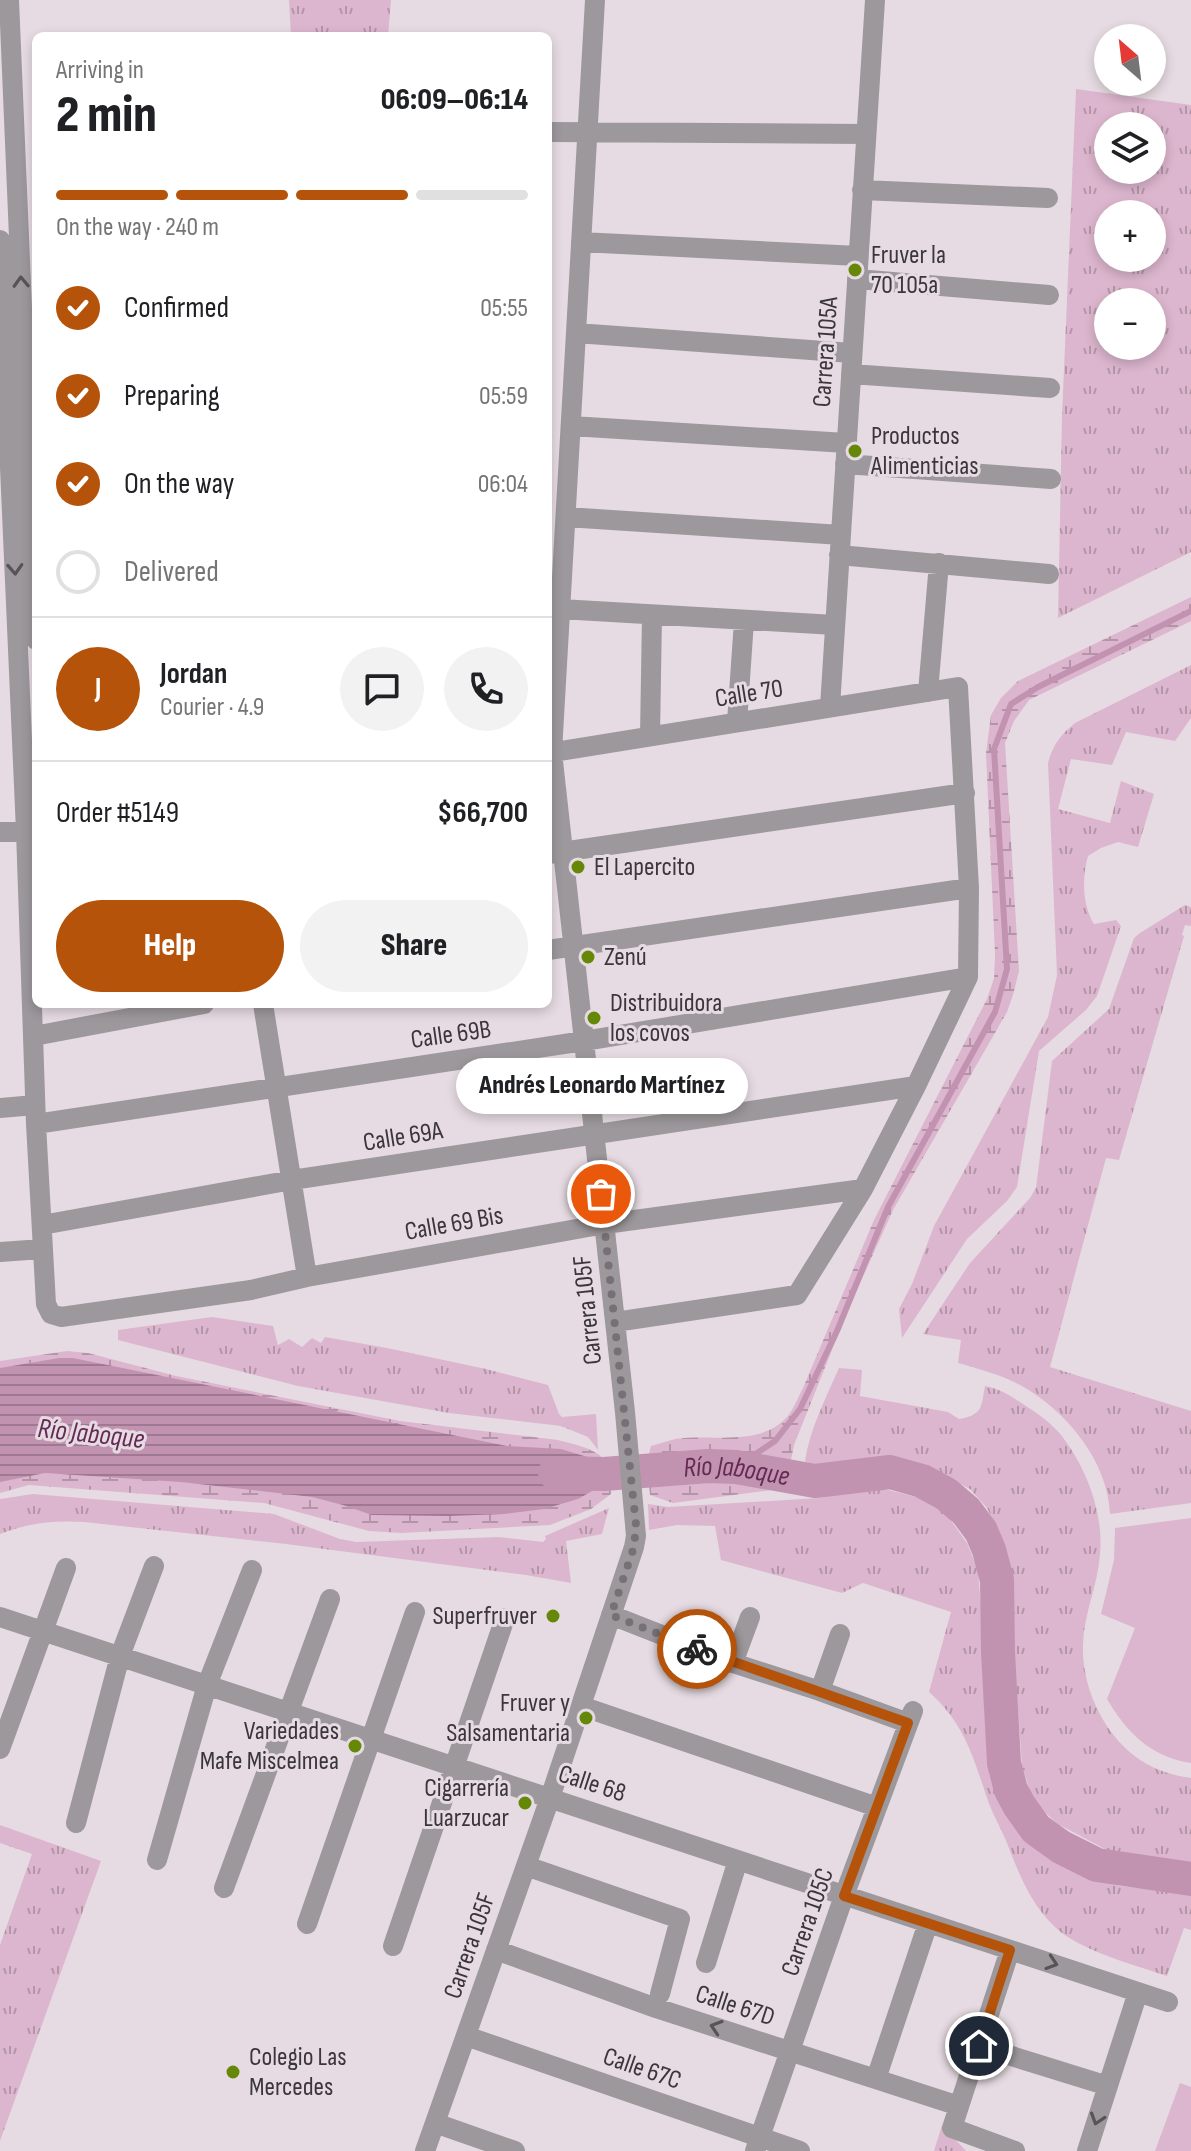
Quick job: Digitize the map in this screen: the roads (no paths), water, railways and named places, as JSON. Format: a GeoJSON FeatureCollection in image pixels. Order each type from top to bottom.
{"type":"FeatureCollection","features":[{"type":"Feature","properties":{"kind":"street"},"geometry":{"type":"LineString","coordinates":[[9,0],[14,135],[13,475],[21,720],[31,831],[32,938]]}},
{"type":"Feature","properties":{"kind":"street","name":"Carrera 105F"},"geometry":{"type":"LineString","coordinates":[[552,723],[595,0]]}},
{"type":"Feature","properties":{"kind":"street","name":"Carrera 105A"},"geometry":{"type":"LineString","coordinates":[[830,707],[875,0]]}},
{"type":"Feature","properties":{"kind":"street"},"geometry":{"type":"LineString","coordinates":[[552,132],[866,134]]}},
{"type":"Feature","properties":{"kind":"street"},"geometry":{"type":"LineString","coordinates":[[14,135],[32,135]]}},
{"type":"Feature","properties":{"kind":"street"},"geometry":{"type":"LineString","coordinates":[[862,190],[1048,198]]}},
{"type":"Feature","properties":{"kind":"street"},"geometry":{"type":"LineString","coordinates":[[0,240],[3,359],[13,475],[32,611]]}},
{"type":"Feature","properties":{"kind":"street"},"geometry":{"type":"LineString","coordinates":[[581,242],[858,256]]}},
{"type":"Feature","properties":{"kind":"street"},"geometry":{"type":"LineString","coordinates":[[857,279],[1049,295]]}},
{"type":"Feature","properties":{"kind":"street"},"geometry":{"type":"LineString","coordinates":[[576,333],[852,353]]}},
{"type":"Feature","properties":{"kind":"street"},"geometry":{"type":"LineString","coordinates":[[851,374],[1050,388]]}},
{"type":"Feature","properties":{"kind":"street"},"geometry":{"type":"LineString","coordinates":[[571,426],[846,453],[1051,479]]}},
{"type":"Feature","properties":{"kind":"street"},"geometry":{"type":"LineString","coordinates":[[566,517],[840,545],[939,563],[1049,574]]}},
{"type":"Feature","properties":{"kind":"street"},"geometry":{"type":"LineString","coordinates":[[928,692],[939,563]]}},
{"type":"Feature","properties":{"kind":"street"},"geometry":{"type":"LineString","coordinates":[[560,609],[835,625]]}},
{"type":"Feature","properties":{"kind":"street"},"geometry":{"type":"LineString","coordinates":[[650,736],[652,615]]}},
{"type":"Feature","properties":{"kind":"street"},"geometry":{"type":"LineString","coordinates":[[737,722],[744,621]]}},
{"type":"Feature","properties":{"kind":"street","name":"Calle 70"},"geometry":{"type":"LineString","coordinates":[[552,752],[958,687],[965,793]]}},
{"type":"Feature","properties":{"kind":"street"},"geometry":{"type":"LineString","coordinates":[[0,721],[21,720]]}},
{"type":"Feature","properties":{"kind":"street","name":"Carrera 105F"},"geometry":{"type":"LineString","coordinates":[[425,2151],[550,1798],[634,1547],[636,1525],[605,1224],[574,947],[556,853],[552,786]]}},
{"type":"Feature","properties":{"kind":"street"},"geometry":{"type":"LineString","coordinates":[[556,853],[965,793],[969,888],[968,977],[863,1189],[797,1295],[615,1322]]}},
{"type":"Feature","properties":{"kind":"street"},"geometry":{"type":"LineString","coordinates":[[0,832],[31,831]]}},
{"type":"Feature","properties":{"kind":"street"},"geometry":{"type":"LineString","coordinates":[[552,950],[969,888]]}},
{"type":"Feature","properties":{"kind":"street","name":"Calle 69B"},"geometry":{"type":"LineString","coordinates":[[0,1108],[36,1115],[276,1087],[584,1041],[968,977]]}},
{"type":"Feature","properties":{"kind":"street"},"geometry":{"type":"LineString","coordinates":[[0,1252],[42,1249],[33,1008]]}},
{"type":"Feature","properties":{"kind":"street"},"geometry":{"type":"LineString","coordinates":[[34,1036],[183,1008]]}},
{"type":"Feature","properties":{"kind":"street"},"geometry":{"type":"LineString","coordinates":[[264,1008],[307,1277]]}},
{"type":"Feature","properties":{"kind":"street","name":"Calle 69A"},"geometry":{"type":"LineString","coordinates":[[42,1225],[292,1180],[916,1086]]}},
{"type":"Feature","properties":{"kind":"street","name":"Calle 69 Bis"},"geometry":{"type":"LineString","coordinates":[[42,1249],[46,1304],[56,1317],[238,1292],[605,1224],[863,1189]]}},
{"type":"Feature","properties":{"kind":"street"},"geometry":{"type":"LineString","coordinates":[[76,1823],[120,1656],[154,1566]]}},
{"type":"Feature","properties":{"kind":"street"},"geometry":{"type":"LineString","coordinates":[[0,1749],[66,1568]]}},
{"type":"Feature","properties":{"kind":"street"},"geometry":{"type":"LineString","coordinates":[[157,1860],[207,1685],[252,1570]]}},
{"type":"Feature","properties":{"kind":"street"},"geometry":{"type":"LineString","coordinates":[[224,1888],[330,1599]]}},
{"type":"Feature","properties":{"kind":"street"},"geometry":{"type":"LineString","coordinates":[[307,1924],[415,1612]]}},
{"type":"Feature","properties":{"kind":"street"},"geometry":{"type":"LineString","coordinates":[[611,1615],[733,1663],[820,1691],[840,1634]]}},
{"type":"Feature","properties":{"kind":"street","name":"Calle 68"},"geometry":{"type":"LineString","coordinates":[[0,1617],[1168,2002]]}},
{"type":"Feature","properties":{"kind":"street"},"geometry":{"type":"LineString","coordinates":[[733,1663],[750,1617]]}},
{"type":"Feature","properties":{"kind":"street"},"geometry":{"type":"LineString","coordinates":[[393,1946],[505,1618]]}},
{"type":"Feature","properties":{"kind":"street","name":"Carrera 105C"},"geometry":{"type":"LineString","coordinates":[[758,2144],[910,1717],[820,1691]]}},
{"type":"Feature","properties":{"kind":"street"},"geometry":{"type":"LineString","coordinates":[[581,1706],[877,1807]]}},
{"type":"Feature","properties":{"kind":"street"},"geometry":{"type":"LineString","coordinates":[[706,1963],[738,1860]]}},
{"type":"Feature","properties":{"kind":"street"},"geometry":{"type":"LineString","coordinates":[[526,1866],[680,1919],[660,1994]]}},
{"type":"Feature","properties":{"kind":"street"},"geometry":{"type":"LineString","coordinates":[[876,2079],[928,1923]]}},
{"type":"Feature","properties":{"kind":"street","name":"Calle 67D"},"geometry":{"type":"LineString","coordinates":[[496,1950],[656,2008],[959,2106]]}},
{"type":"Feature","properties":{"kind":"street"},"geometry":{"type":"LineString","coordinates":[[1010,1950],[952,2128],[1015,2151]]}},
{"type":"Feature","properties":{"kind":"street"},"geometry":{"type":"LineString","coordinates":[[1087,2151],[1138,1992]]}},
{"type":"Feature","properties":{"kind":"street","name":"Calle 67C"},"geometry":{"type":"LineString","coordinates":[[466,2036],[758,2144],[800,2151]]}},
{"type":"Feature","properties":{"kind":"street"},"geometry":{"type":"LineString","coordinates":[[979,2046],[1108,2086]]}},
{"type":"Feature","properties":{"kind":"street"},"geometry":{"type":"LineString","coordinates":[[435,2123],[515,2151]]}},
{"type":"Feature","properties":{"kind":"water"},"geometry":{"type":"Polygon","coordinates":[[[73,1358],[507,1446],[561,1449],[594,1459],[600,1471],[594,1490],[578,1499],[544,1509],[449,1516],[372,1515],[312,1497],[181,1482],[45,1473],[0,1482],[0,1368],[73,1358]]]}},
{"type":"Feature","properties":{"kind":"waterway"},"geometry":{"type":"LineString","coordinates":[[736,1467],[775,1441],[800,1409],[837,1331],[888,1207],[995,1012],[1007,969],[994,749],[1011,704],[1038,687],[1191,611]]}},
{"type":"Feature","properties":{"kind":"waterway","name":"Río Jaboque"},"geometry":{"type":"LineString","coordinates":[[555,1473],[604,1474],[708,1466],[736,1467],[815,1481],[890,1472],[922,1481],[946,1494],[966,1511],[981,1531],[997,1580],[1004,1763],[1011,1790],[1019,1805],[1036,1829],[1061,1847],[1097,1865],[1191,1879]]}},
{"type":"Feature","properties":{"kind":"place","name":"Fruver la 70 105a"},"geometry":{"type":"Point","coordinates":[855,270]}},
{"type":"Feature","properties":{"kind":"place","name":"Productos Alimenticias"},"geometry":{"type":"Point","coordinates":[855,451]}},
{"type":"Feature","properties":{"kind":"place","name":"El Lapercito"},"geometry":{"type":"Point","coordinates":[578,867]}},
{"type":"Feature","properties":{"kind":"place","name":"Zenú"},"geometry":{"type":"Point","coordinates":[588,957]}},
{"type":"Feature","properties":{"kind":"place","name":"Distribuidora los covos"},"geometry":{"type":"Point","coordinates":[594,1018]}},
{"type":"Feature","properties":{"kind":"place","name":"Andrés Leonardo Martínez"},"geometry":{"type":"Point","coordinates":[601,1194]}},
{"type":"Feature","properties":{"kind":"place","name":"Superfruver"},"geometry":{"type":"Point","coordinates":[553,1616]}},
{"type":"Feature","properties":{"kind":"place","name":"Fruver y Salsamentaria"},"geometry":{"type":"Point","coordinates":[586,1718]}},
{"type":"Feature","properties":{"kind":"place","name":"Variedades Mafe Miscelmea"},"geometry":{"type":"Point","coordinates":[355,1746]}},
{"type":"Feature","properties":{"kind":"place","name":"Cigarrería Luarzucar"},"geometry":{"type":"Point","coordinates":[525,1803]}},
{"type":"Feature","properties":{"kind":"place","name":"Colegio Las Mercedes"},"geometry":{"type":"Point","coordinates":[233,2072]}}]}
